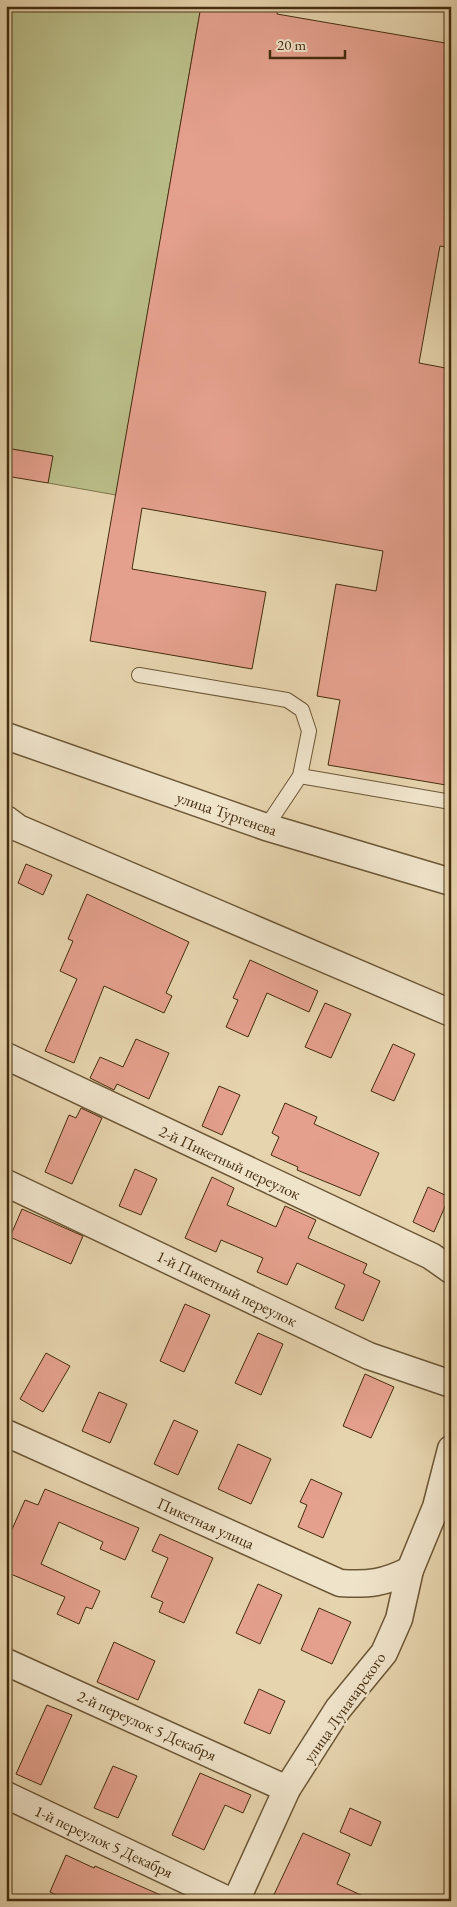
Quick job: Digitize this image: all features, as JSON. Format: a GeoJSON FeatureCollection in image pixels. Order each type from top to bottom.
{"type":"FeatureCollection","features":[{"type":"Feature","properties":{"kind":"street","name":"улица Тургенева"},"geometry":{"type":"LineString","coordinates":[[6,736],[266,827],[451,882]]}},
{"type":"Feature","properties":{"kind":"street"},"geometry":{"type":"LineString","coordinates":[[6,819],[18,828],[35,836],[451,1013]]}},
{"type":"Feature","properties":{"kind":"street","name":"2-й Пикетный переулок"},"geometry":{"type":"LineString","coordinates":[[6,1056],[431,1256],[451,1270]]}},
{"type":"Feature","properties":{"kind":"street","name":"1-й Пикетный переулок"},"geometry":{"type":"LineString","coordinates":[[6,1183],[369,1356],[451,1384]]}},
{"type":"Feature","properties":{"kind":"street","name":"Пикетная улица"},"geometry":{"type":"LineString","coordinates":[[6,1432],[340,1583],[365,1585],[381,1582],[410,1570]]}},
{"type":"Feature","properties":{"kind":"street","name":"улица Луначарского"},"geometry":{"type":"LineString","coordinates":[[236,1901],[287,1789],[338,1709],[384,1652],[399,1619],[410,1570],[443,1502],[451,1449]]}},
{"type":"Feature","properties":{"kind":"street","name":"2-й переулок 5 Декабря"},"geometry":{"type":"LineString","coordinates":[[6,1662],[287,1789]]}},
{"type":"Feature","properties":{"kind":"street","name":"1-й переулок 5 Декабря"},"geometry":{"type":"LineString","coordinates":[[6,1795],[230,1901]]}},
{"type":"Feature","properties":{"kind":"lane"},"geometry":{"type":"LineString","coordinates":[[139,675],[287,700],[302,710],[309,731],[300,776],[266,827]]}},
{"type":"Feature","properties":{"kind":"lane"},"geometry":{"type":"LineString","coordinates":[[300,776],[451,802]]}},
{"type":"Feature","properties":{"kind":"green space"},"geometry":{"type":"Polygon","coordinates":[[[6,6],[201,6],[116,495],[48,483],[52,456],[6,448],[6,6]]]}},
{"type":"Feature","properties":{"kind":"building"},"geometry":{"type":"Polygon","coordinates":[[[201,6],[278,6],[277,14],[451,44],[451,248],[440,246],[419,363],[451,369],[451,759],[446,785],[328,765],[340,700],[317,696],[336,584],[376,591],[383,551],[142,508],[132,569],[266,592],[252,669],[90,641],[201,6]]]}},
{"type":"Feature","properties":{"kind":"building"},"geometry":{"type":"Polygon","coordinates":[[[6,448],[53,456],[48,483],[6,476],[6,448]]]}},
{"type":"Feature","properties":{"kind":"building"},"geometry":{"type":"Polygon","coordinates":[[[26,864],[52,875],[43,895],[18,883],[26,864]]]}},
{"type":"Feature","properties":{"kind":"building"},"geometry":{"type":"Polygon","coordinates":[[[87,894],[189,942],[166,993],[172,996],[164,1013],[104,986],[74,1063],[45,1051],[77,979],[60,971],[73,941],[68,939],[87,894]]]}},
{"type":"Feature","properties":{"kind":"building"},"geometry":{"type":"Polygon","coordinates":[[[250,960],[318,991],[309,1012],[267,993],[248,1037],[226,1027],[238,1000],[233,998],[250,960]]]}},
{"type":"Feature","properties":{"kind":"building"},"geometry":{"type":"Polygon","coordinates":[[[325,1003],[351,1014],[331,1058],[305,1047],[325,1003]]]}},
{"type":"Feature","properties":{"kind":"building"},"geometry":{"type":"Polygon","coordinates":[[[136,1039],[169,1053],[149,1099],[117,1084],[114,1090],[90,1078],[100,1057],[123,1067],[136,1039]]]}},
{"type":"Feature","properties":{"kind":"building"},"geometry":{"type":"Polygon","coordinates":[[[393,1044],[415,1054],[394,1101],[371,1091],[393,1044]]]}},
{"type":"Feature","properties":{"kind":"building"},"geometry":{"type":"Polygon","coordinates":[[[219,1086],[240,1095],[222,1135],[202,1126],[219,1086]]]}},
{"type":"Feature","properties":{"kind":"building"},"geometry":{"type":"Polygon","coordinates":[[[285,1103],[317,1117],[314,1124],[379,1153],[360,1196],[297,1170],[298,1167],[271,1155],[279,1137],[272,1133],[285,1103]]]}},
{"type":"Feature","properties":{"kind":"building"},"geometry":{"type":"Polygon","coordinates":[[[81,1108],[102,1118],[72,1184],[45,1172],[69,1115],[76,1118],[81,1108]]]}},
{"type":"Feature","properties":{"kind":"building"},"geometry":{"type":"Polygon","coordinates":[[[135,1169],[157,1179],[141,1215],[119,1206],[135,1169]]]}},
{"type":"Feature","properties":{"kind":"building"},"geometry":{"type":"Polygon","coordinates":[[[212,1177],[234,1188],[227,1205],[276,1227],[285,1206],[316,1220],[308,1238],[367,1264],[363,1273],[380,1281],[363,1321],[335,1308],[345,1285],[297,1263],[287,1285],[257,1272],[263,1258],[221,1240],[216,1252],[185,1238],[212,1177]]]}},
{"type":"Feature","properties":{"kind":"building"},"geometry":{"type":"Polygon","coordinates":[[[428,1187],[449,1197],[434,1232],[413,1222],[428,1187]]]}},
{"type":"Feature","properties":{"kind":"building"},"geometry":{"type":"Polygon","coordinates":[[[22,1209],[83,1236],[71,1264],[10,1237],[22,1209]]]}},
{"type":"Feature","properties":{"kind":"building"},"geometry":{"type":"Polygon","coordinates":[[[185,1304],[210,1315],[184,1372],[160,1361],[185,1304]]]}},
{"type":"Feature","properties":{"kind":"building"},"geometry":{"type":"Polygon","coordinates":[[[258,1333],[283,1344],[261,1395],[235,1383],[258,1333]]]}},
{"type":"Feature","properties":{"kind":"building"},"geometry":{"type":"Polygon","coordinates":[[[46,1353],[70,1366],[43,1412],[20,1399],[46,1353]]]}},
{"type":"Feature","properties":{"kind":"building"},"geometry":{"type":"Polygon","coordinates":[[[365,1374],[394,1387],[371,1438],[343,1426],[365,1374]]]}},
{"type":"Feature","properties":{"kind":"building"},"geometry":{"type":"Polygon","coordinates":[[[99,1392],[127,1404],[110,1443],[82,1431],[99,1392]]]}},
{"type":"Feature","properties":{"kind":"building"},"geometry":{"type":"Polygon","coordinates":[[[174,1420],[198,1431],[178,1475],[154,1464],[174,1420]]]}},
{"type":"Feature","properties":{"kind":"building"},"geometry":{"type":"Polygon","coordinates":[[[238,1444],[271,1459],[251,1504],[218,1489],[238,1444]]]}},
{"type":"Feature","properties":{"kind":"building"},"geometry":{"type":"Polygon","coordinates":[[[311,1479],[342,1493],[323,1538],[298,1527],[307,1505],[300,1502],[311,1479]]]}},
{"type":"Feature","properties":{"kind":"building"},"geometry":{"type":"Polygon","coordinates":[[[45,1489],[139,1528],[125,1560],[100,1549],[103,1542],[59,1522],[41,1564],[100,1591],[92,1609],[86,1607],[79,1624],[57,1614],[65,1597],[6,1572],[6,1543],[25,1500],[38,1505],[45,1489]]]}},
{"type":"Feature","properties":{"kind":"building"},"geometry":{"type":"Polygon","coordinates":[[[160,1534],[213,1558],[184,1623],[159,1612],[163,1602],[151,1597],[168,1558],[152,1551],[160,1534]]]}},
{"type":"Feature","properties":{"kind":"building"},"geometry":{"type":"Polygon","coordinates":[[[258,1584],[282,1595],[260,1644],[236,1633],[258,1584]]]}},
{"type":"Feature","properties":{"kind":"building"},"geometry":{"type":"Polygon","coordinates":[[[319,1608],[351,1622],[332,1664],[301,1650],[319,1608]]]}},
{"type":"Feature","properties":{"kind":"building"},"geometry":{"type":"Polygon","coordinates":[[[114,1642],[155,1661],[138,1700],[97,1682],[114,1642]]]}},
{"type":"Feature","properties":{"kind":"building"},"geometry":{"type":"Polygon","coordinates":[[[259,1689],[285,1701],[270,1734],[244,1723],[259,1689]]]}},
{"type":"Feature","properties":{"kind":"building"},"geometry":{"type":"Polygon","coordinates":[[[47,1705],[72,1715],[41,1785],[16,1774],[47,1705]]]}},
{"type":"Feature","properties":{"kind":"building"},"geometry":{"type":"Polygon","coordinates":[[[113,1766],[137,1776],[118,1818],[94,1808],[113,1766]]]}},
{"type":"Feature","properties":{"kind":"building"},"geometry":{"type":"Polygon","coordinates":[[[200,1773],[251,1795],[243,1813],[225,1805],[204,1850],[172,1835],[200,1773]]]}},
{"type":"Feature","properties":{"kind":"building"},"geometry":{"type":"Polygon","coordinates":[[[350,1808],[381,1822],[371,1846],[340,1832],[350,1808]]]}},
{"type":"Feature","properties":{"kind":"building"},"geometry":{"type":"Polygon","coordinates":[[[303,1833],[350,1854],[337,1884],[374,1901],[271,1901],[303,1833]]]}},
{"type":"Feature","properties":{"kind":"building"},"geometry":{"type":"Polygon","coordinates":[[[66,1855],[174,1901],[68,1901],[50,1892],[66,1855]]]}}]}
